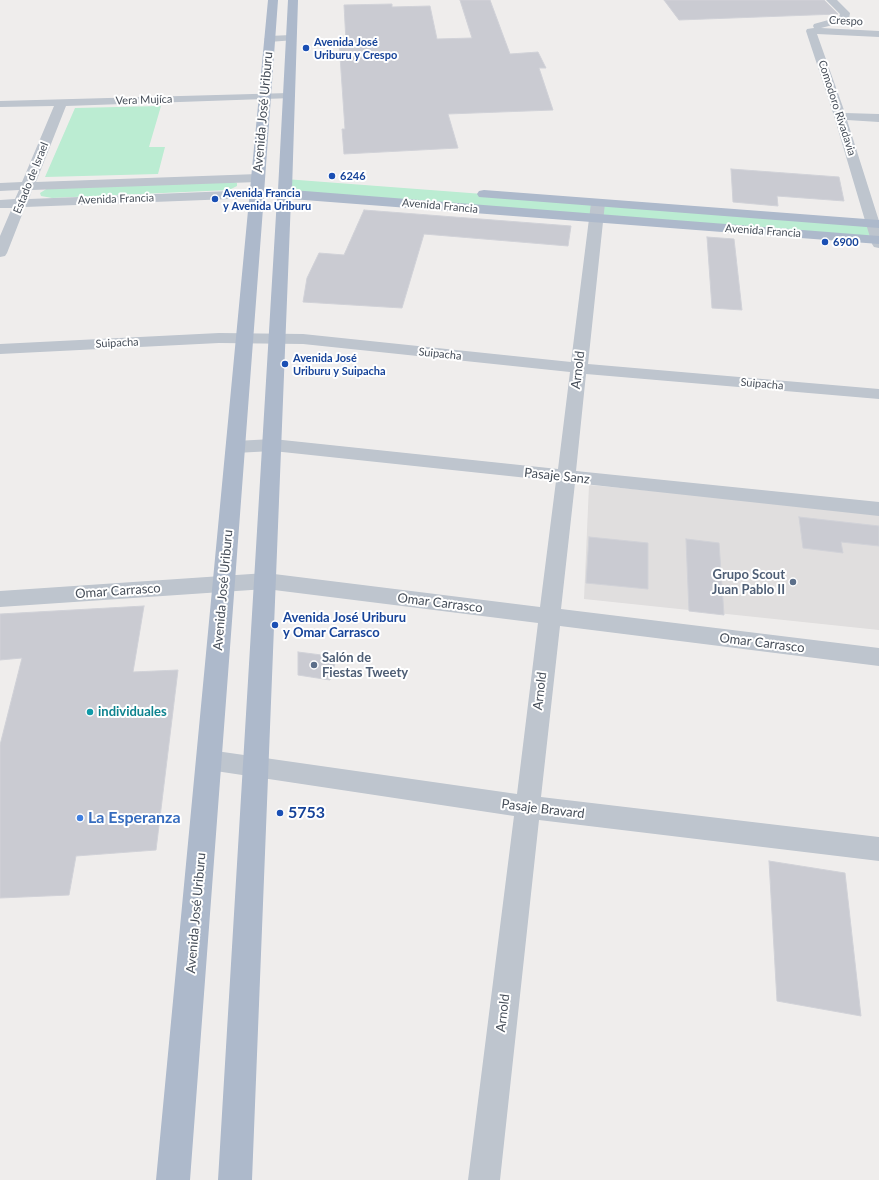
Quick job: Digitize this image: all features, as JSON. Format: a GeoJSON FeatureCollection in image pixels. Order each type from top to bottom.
{"type":"FeatureCollection","features":[{"type":"Feature","properties":{"kind":"main road","name":"Avenida José Uriburu"},"geometry":{"type":"LineString","coordinates":[[173,1180],[273,0]]}},
{"type":"Feature","properties":{"kind":"main road","name":"Avenida José Uriburu"},"geometry":{"type":"LineString","coordinates":[[235,1180],[273,445],[292,0]]}},
{"type":"Feature","properties":{"kind":"main road","name":"Avenida Francia"},"geometry":{"type":"LineString","coordinates":[[285,187],[300,180]]}},
{"type":"Feature","properties":{"kind":"main road","name":"Avenida Francia"},"geometry":{"type":"LineString","coordinates":[[257,186],[285,187],[596,219],[879,241]]}},
{"type":"Feature","properties":{"kind":"main road","name":"Avenida Francia"},"geometry":{"type":"LineString","coordinates":[[472,193],[876,224]]}},
{"type":"Feature","properties":{"kind":"street"},"geometry":{"type":"LineString","coordinates":[[811,31],[820,25],[844,19],[845,13],[831,0]]}},
{"type":"Feature","properties":{"kind":"street","name":"Crespo"},"geometry":{"type":"LineString","coordinates":[[811,31],[879,34]]}},
{"type":"Feature","properties":{"kind":"street","name":"Comodoro Rivadavia"},"geometry":{"type":"LineString","coordinates":[[811,31],[876,224],[879,241]]}},
{"type":"Feature","properties":{"kind":"street"},"geometry":{"type":"LineString","coordinates":[[269,39],[291,38]]}},
{"type":"Feature","properties":{"kind":"street","name":"Vera Mujíca"},"geometry":{"type":"LineString","coordinates":[[0,104],[289,96]]}},
{"type":"Feature","properties":{"kind":"street","name":"Estado de Israel"},"geometry":{"type":"LineString","coordinates":[[0,253],[62,102]]}},
{"type":"Feature","properties":{"kind":"street"},"geometry":{"type":"LineString","coordinates":[[840,116],[879,118]]}},
{"type":"Feature","properties":{"kind":"street","name":"Avenida Francia"},"geometry":{"type":"LineString","coordinates":[[0,187],[257,186]]}},
{"type":"Feature","properties":{"kind":"street","name":"Avenida Francia"},"geometry":{"type":"LineString","coordinates":[[0,204],[257,186]]}},
{"type":"Feature","properties":{"kind":"street","name":"Arnold"},"geometry":{"type":"LineString","coordinates":[[484,1180],[598,203]]}},
{"type":"Feature","properties":{"kind":"street","name":"Suipacha"},"geometry":{"type":"LineString","coordinates":[[0,349],[219,338],[303,339],[578,368],[879,394]]}},
{"type":"Feature","properties":{"kind":"street","name":"Pasaje Sanz"},"geometry":{"type":"LineString","coordinates":[[235,447],[273,445],[879,509]]}},
{"type":"Feature","properties":{"kind":"street","name":"Omar Carrasco"},"geometry":{"type":"LineString","coordinates":[[0,599],[266,581],[879,657]]}},
{"type":"Feature","properties":{"kind":"street","name":"Pasaje Bravard"},"geometry":{"type":"LineString","coordinates":[[209,760],[527,807],[879,849]]}},
{"type":"Feature","properties":{"kind":"shaded area"},"geometry":{"type":"Polygon","coordinates":[[[589,485],[879,512],[879,630],[584,599],[589,485]]]}},
{"type":"Feature","properties":{"kind":"green space"},"geometry":{"type":"Polygon","coordinates":[[[161,106],[149,147],[165,147],[158,174],[45,177],[75,108],[161,106]]]}},
{"type":"Feature","properties":{"kind":"green space"},"geometry":{"type":"Polygon","coordinates":[[[285,179],[879,224],[879,240],[285,194],[285,179]]]}},
{"type":"Feature","properties":{"kind":"green space"},"geometry":{"type":"Polygon","coordinates":[[[237,183],[237,186],[229,190],[52,198],[41,196],[40,193],[48,188],[237,183]]]}},
{"type":"Feature","properties":{"kind":"building"},"geometry":{"type":"Polygon","coordinates":[[[460,0],[490,0],[510,54],[538,52],[546,68],[539,68],[553,110],[448,114],[458,148],[344,154],[342,129],[345,129],[339,42],[346,42],[344,5],[392,4],[392,7],[430,6],[437,39],[472,38],[460,0]]]}},
{"type":"Feature","properties":{"kind":"building"},"geometry":{"type":"Polygon","coordinates":[[[664,0],[824,0],[838,14],[679,20],[664,0]]]}},
{"type":"Feature","properties":{"kind":"building"},"geometry":{"type":"Polygon","coordinates":[[[731,169],[839,177],[844,201],[777,196],[778,206],[733,202],[731,169]]]}},
{"type":"Feature","properties":{"kind":"building"},"geometry":{"type":"Polygon","coordinates":[[[364,210],[571,226],[568,246],[424,234],[402,308],[303,302],[307,278],[319,253],[344,255],[364,210]]]}},
{"type":"Feature","properties":{"kind":"building"},"geometry":{"type":"Polygon","coordinates":[[[707,237],[734,239],[742,310],[712,308],[707,237]]]}},
{"type":"Feature","properties":{"kind":"building"},"geometry":{"type":"Polygon","coordinates":[[[799,517],[879,526],[879,546],[841,542],[843,553],[803,548],[799,517]]]}},
{"type":"Feature","properties":{"kind":"building"},"geometry":{"type":"Polygon","coordinates":[[[589,537],[648,543],[648,589],[586,583],[589,537]]]}},
{"type":"Feature","properties":{"kind":"building"},"geometry":{"type":"Polygon","coordinates":[[[686,539],[719,543],[724,615],[689,611],[686,539]]]}},
{"type":"Feature","properties":{"kind":"building"},"geometry":{"type":"Polygon","coordinates":[[[144,606],[133,672],[178,670],[156,850],[76,856],[69,895],[0,898],[0,745],[22,658],[0,660],[0,614],[144,606]]]}},
{"type":"Feature","properties":{"kind":"building"},"geometry":{"type":"Polygon","coordinates":[[[298,652],[337,657],[330,680],[298,675],[298,652]]]}},
{"type":"Feature","properties":{"kind":"building"},"geometry":{"type":"Polygon","coordinates":[[[769,861],[845,873],[861,1016],[777,1001],[769,861]]]}},
{"type":"Feature","properties":{"kind":"place","name":"Avenida José Uriburu y Crespo"},"geometry":{"type":"Point","coordinates":[306,48]}},
{"type":"Feature","properties":{"kind":"place","name":"6246"},"geometry":{"type":"Point","coordinates":[332,176]}},
{"type":"Feature","properties":{"kind":"place","name":"Avenida Francia y Avenida Uriburu"},"geometry":{"type":"Point","coordinates":[215,199]}},
{"type":"Feature","properties":{"kind":"place","name":"6900"},"geometry":{"type":"Point","coordinates":[825,242]}},
{"type":"Feature","properties":{"kind":"place","name":"Avenida José Uriburu y Suipacha"},"geometry":{"type":"Point","coordinates":[285,364]}},
{"type":"Feature","properties":{"kind":"place","name":"Grupo Scout Juan Pablo II"},"geometry":{"type":"Point","coordinates":[793,582]}},
{"type":"Feature","properties":{"kind":"place","name":"Avenida José Uriburu y Omar Carrasco"},"geometry":{"type":"Point","coordinates":[275,625]}},
{"type":"Feature","properties":{"kind":"place","name":"Salón de Fiestas Tweety"},"geometry":{"type":"Point","coordinates":[314,665]}},
{"type":"Feature","properties":{"kind":"place","name":"individuales"},"geometry":{"type":"Point","coordinates":[90,712]}},
{"type":"Feature","properties":{"kind":"place","name":"5753"},"geometry":{"type":"Point","coordinates":[280,813]}},
{"type":"Feature","properties":{"kind":"place","name":"La Esperanza"},"geometry":{"type":"Point","coordinates":[80,818]}}]}
